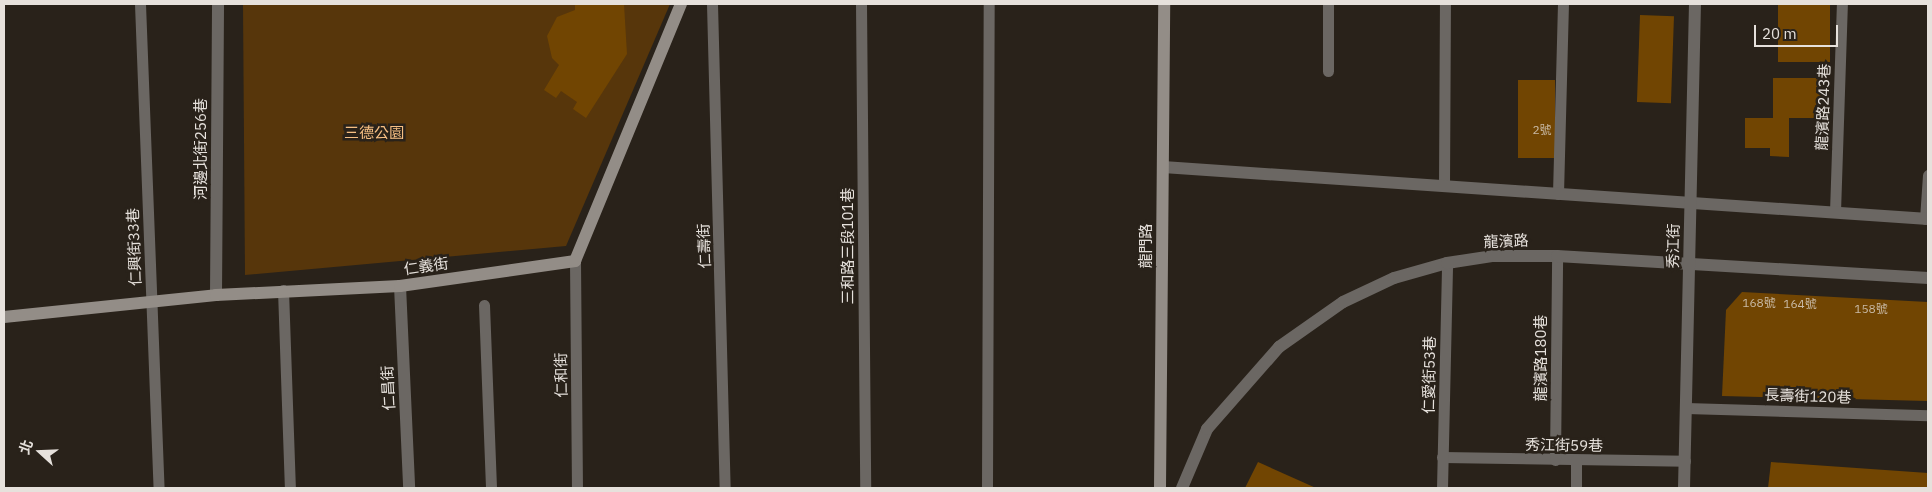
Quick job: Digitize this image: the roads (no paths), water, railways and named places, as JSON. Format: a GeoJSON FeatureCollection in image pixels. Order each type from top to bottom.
{"type":"FeatureCollection","features":[{"type":"Feature","properties":{"kind":"street","name":"河邊北街256巷"},"geometry":{"type":"LineString","coordinates":[[216,294],[218,4]]}},
{"type":"Feature","properties":{"kind":"street"},"geometry":{"type":"LineString","coordinates":[[575,261],[681,4]]}},
{"type":"Feature","properties":{"kind":"street","name":"龍門路"},"geometry":{"type":"LineString","coordinates":[[1160,488],[1164,4]]}},
{"type":"Feature","properties":{"kind":"street","name":"秀江街"},"geometry":{"type":"LineString","coordinates":[[1684,488],[1695,4]]}},
{"type":"Feature","properties":{"kind":"street"},"geometry":{"type":"LineString","coordinates":[[1163,167],[1927,219]]}},
{"type":"Feature","properties":{"kind":"street","name":"龍濱路"},"geometry":{"type":"LineString","coordinates":[[1182,488],[1207,429],[1279,347],[1343,302],[1394,278],[1447,263],[1493,256],[1557,256],[1689,262],[1928,278]]}},
{"type":"Feature","properties":{"kind":"street","name":"仁義街"},"geometry":{"type":"LineString","coordinates":[[4,317],[152,304],[216,294],[400,286],[575,261]]}},
{"type":"Feature","properties":{"kind":"street","name":"仁昌街"},"geometry":{"type":"LineString","coordinates":[[400,286],[409,488]]}},
{"type":"Feature","properties":{"kind":"lane","name":"仁興街33巷"},"geometry":{"type":"LineString","coordinates":[[140,4],[160,488]]}},
{"type":"Feature","properties":{"kind":"lane","name":"仁壽街"},"geometry":{"type":"LineString","coordinates":[[712,4],[725,488]]}},
{"type":"Feature","properties":{"kind":"lane","name":"三和路三段101巷"},"geometry":{"type":"LineString","coordinates":[[861,4],[865,488]]}},
{"type":"Feature","properties":{"kind":"lane"},"geometry":{"type":"LineString","coordinates":[[987,488],[989,4]]}},
{"type":"Feature","properties":{"kind":"lane"},"geometry":{"type":"LineString","coordinates":[[1328,4],[1328,71]]}},
{"type":"Feature","properties":{"kind":"lane"},"geometry":{"type":"LineString","coordinates":[[1444,186],[1445,4]]}},
{"type":"Feature","properties":{"kind":"lane"},"geometry":{"type":"LineString","coordinates":[[1558,194],[1563,4]]}},
{"type":"Feature","properties":{"kind":"lane","name":"龍濱路243巷"},"geometry":{"type":"LineString","coordinates":[[1835,212],[1842,4]]}},
{"type":"Feature","properties":{"kind":"lane"},"geometry":{"type":"LineString","coordinates":[[1927,219],[1928,175]]}},
{"type":"Feature","properties":{"kind":"lane","name":"龍濱路180巷"},"geometry":{"type":"LineString","coordinates":[[1555,460],[1557,256]]}},
{"type":"Feature","properties":{"kind":"lane","name":"仁和街"},"geometry":{"type":"LineString","coordinates":[[575,261],[577,488]]}},
{"type":"Feature","properties":{"kind":"lane","name":"仁愛街53巷"},"geometry":{"type":"LineString","coordinates":[[1442,488],[1447,263]]}},
{"type":"Feature","properties":{"kind":"lane"},"geometry":{"type":"LineString","coordinates":[[283,290],[290,488]]}},
{"type":"Feature","properties":{"kind":"lane"},"geometry":{"type":"LineString","coordinates":[[484,305],[491,488]]}},
{"type":"Feature","properties":{"kind":"lane","name":"長壽街120巷"},"geometry":{"type":"LineString","coordinates":[[1686,408],[1928,415]]}},
{"type":"Feature","properties":{"kind":"lane","name":"秀江街59巷"},"geometry":{"type":"LineString","coordinates":[[1442,457],[1685,461]]}},
{"type":"Feature","properties":{"kind":"lane"},"geometry":{"type":"LineString","coordinates":[[1576,460],[1576,488]]}},
{"type":"Feature","properties":{"kind":"park label","name":"三德公園"},"geometry":{"type":"Point","coordinates":[374,133]}}]}
